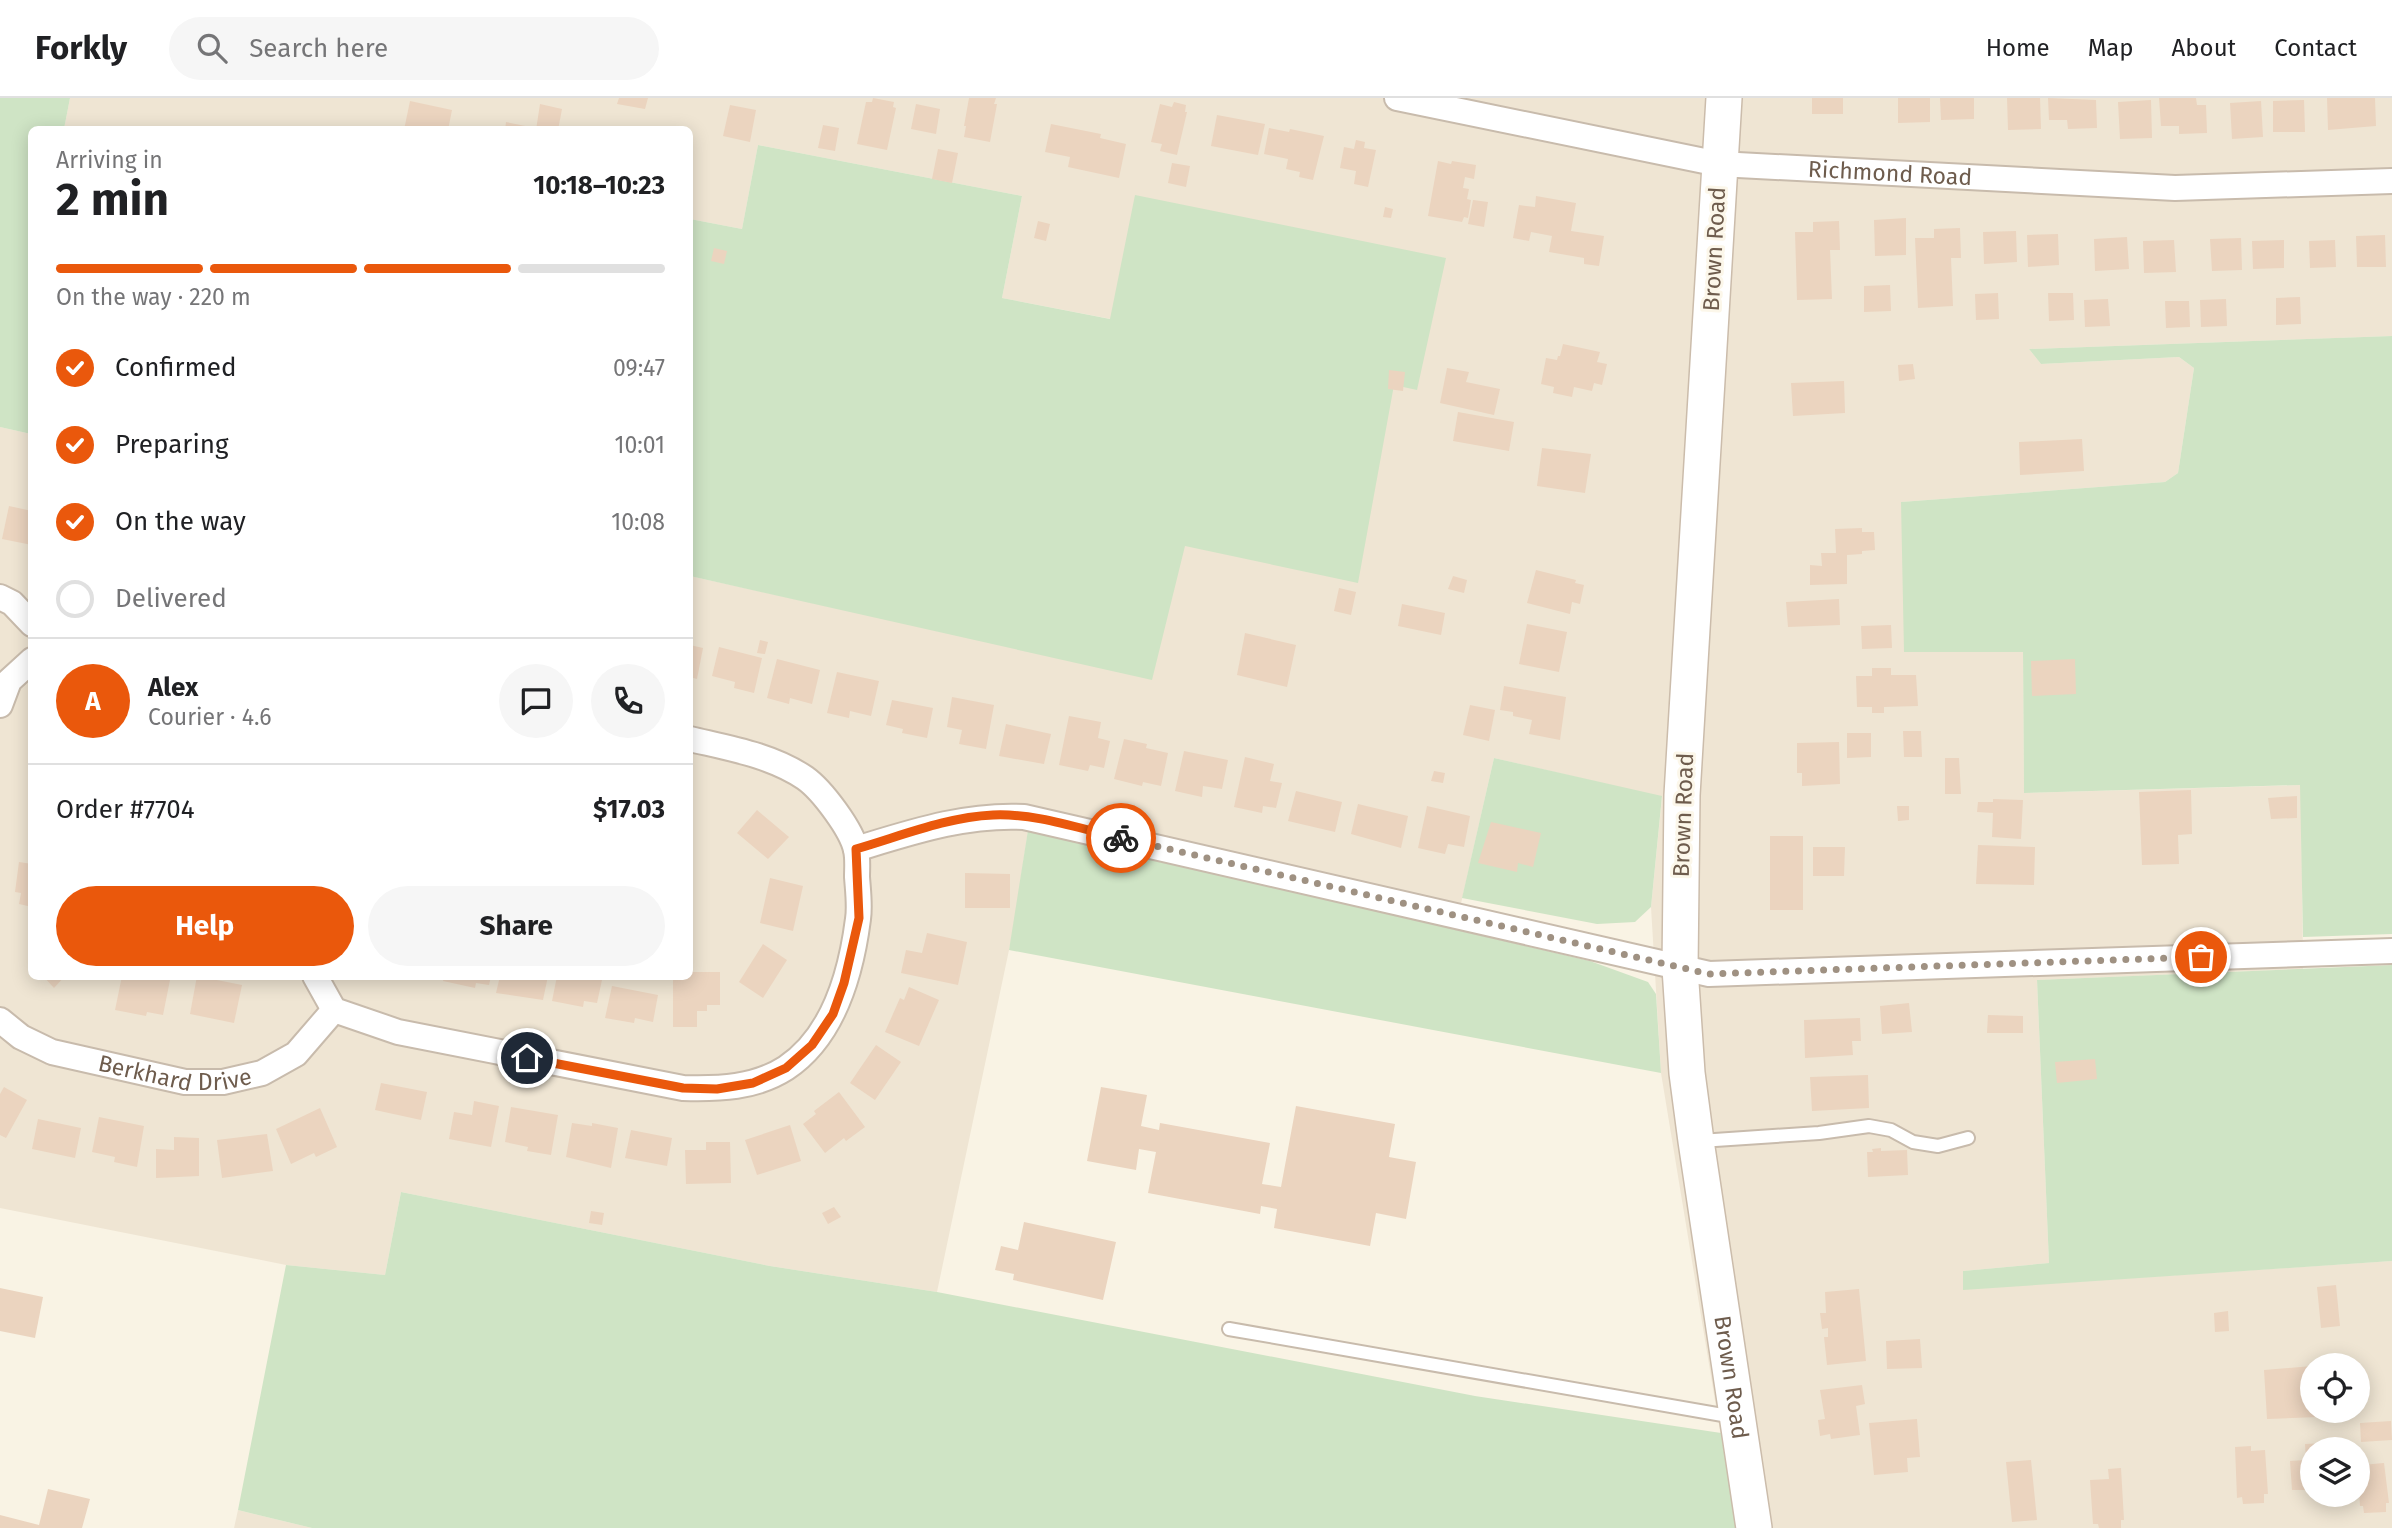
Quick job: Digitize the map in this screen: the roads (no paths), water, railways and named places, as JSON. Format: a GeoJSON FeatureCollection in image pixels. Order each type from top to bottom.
{"type":"FeatureCollection","features":[{"type":"Feature","properties":{"kind":"main road","name":"Brown Road"},"geometry":{"type":"LineString","coordinates":[[1724,98],[1682,795],[1680,968],[1687,1073],[1754,1528]]}},
{"type":"Feature","properties":{"kind":"street","name":"Richmond Road"},"geometry":{"type":"LineString","coordinates":[[1396,98],[1719,164],[2175,188],[2392,181]]}},
{"type":"Feature","properties":{"kind":"street"},"geometry":{"type":"LineString","coordinates":[[0,597],[12,603],[28,620]]}},
{"type":"Feature","properties":{"kind":"street"},"geometry":{"type":"LineString","coordinates":[[0,705],[9,681],[28,664]]}},
{"type":"Feature","properties":{"kind":"street"},"geometry":{"type":"LineString","coordinates":[[317,980],[334,1010],[398,1032],[683,1088],[717,1089],[753,1083],[786,1068],[812,1045],[833,1014],[844,983],[859,918],[856,849],[835,808],[805,778],[755,754],[693,740]]}},
{"type":"Feature","properties":{"kind":"street"},"geometry":{"type":"LineString","coordinates":[[856,849],[968,818],[994,815],[1024,817],[1709,974],[2392,951]]}},
{"type":"Feature","properties":{"kind":"street","name":"Berkhard Drive"},"geometry":{"type":"LineString","coordinates":[[0,1020],[21,1037],[52,1052],[185,1082],[223,1082],[262,1073],[296,1054],[334,1010]]}},
{"type":"Feature","properties":{"kind":"lane"},"geometry":{"type":"LineString","coordinates":[[1696,1141],[1819,1133],[1869,1126],[1891,1129],[1913,1142],[1938,1146],[1968,1138]]}},
{"type":"Feature","properties":{"kind":"lane"},"geometry":{"type":"LineString","coordinates":[[1229,1329],[1738,1417]]}}]}
